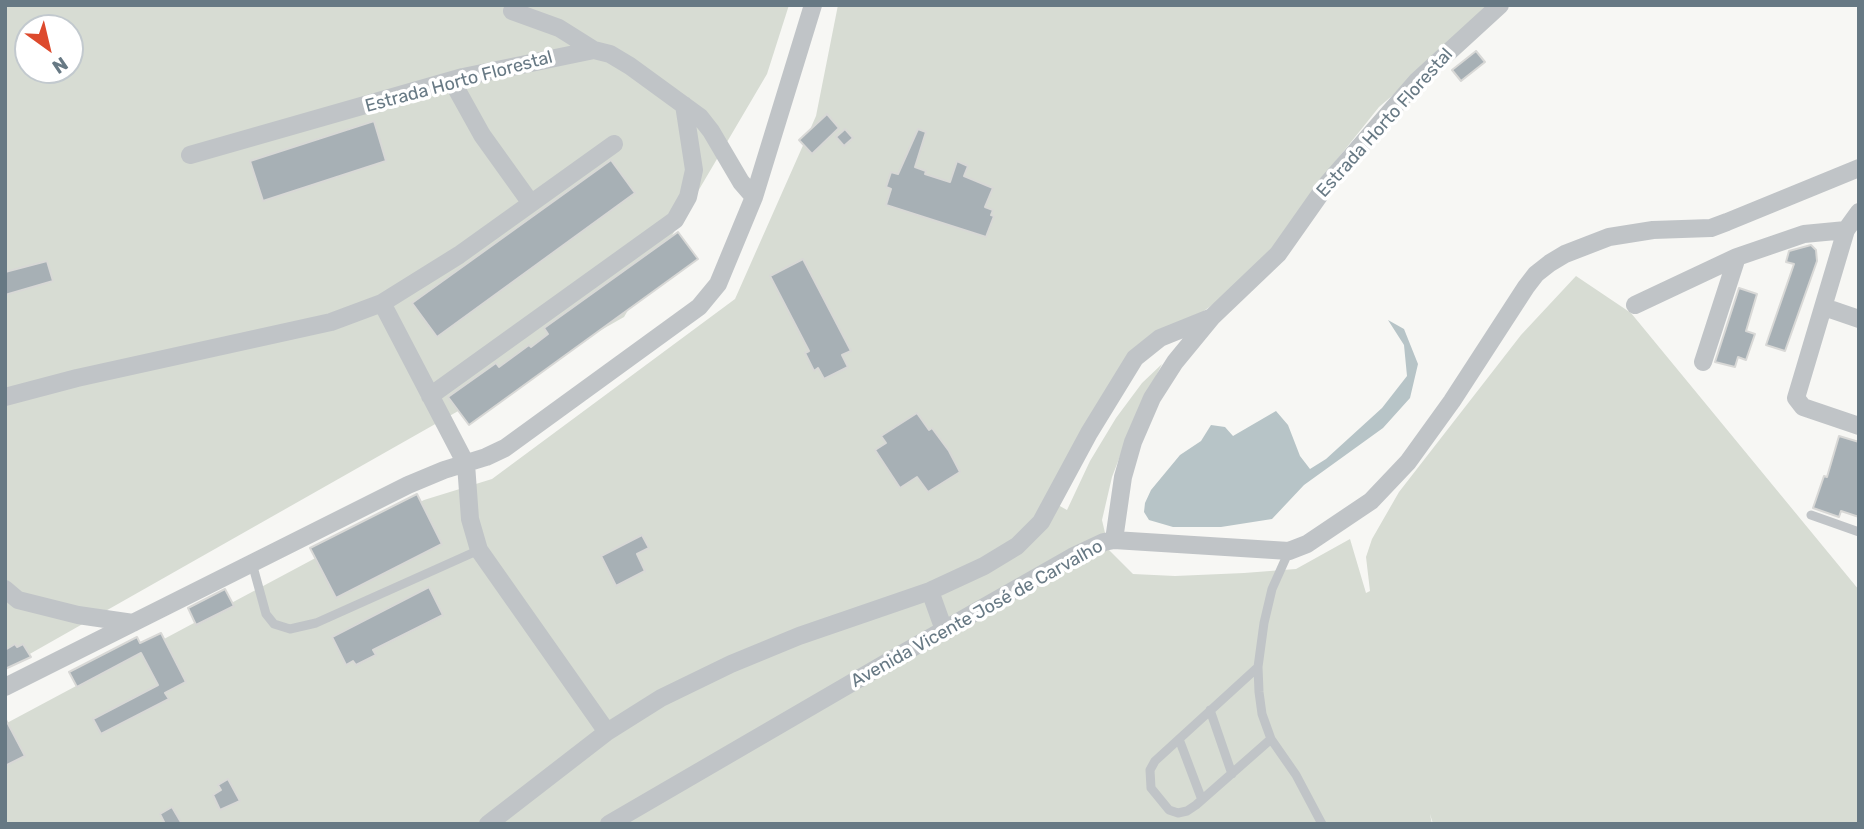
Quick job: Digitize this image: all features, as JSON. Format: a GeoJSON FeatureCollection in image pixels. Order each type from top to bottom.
{"type":"FeatureCollection","features":[{"type":"Feature","properties":{"kind":"street"},"geometry":{"type":"LineString","coordinates":[[5,687],[408,485],[505,448],[699,307],[718,284],[754,197],[813,5]]}},
{"type":"Feature","properties":{"kind":"street","name":"Estrada Horto Florestal"},"geometry":{"type":"LineString","coordinates":[[1114,540],[1123,477],[1133,442],[1152,398],[1175,362],[1217,313],[1278,254],[1328,183],[1417,81],[1500,5]]}},
{"type":"Feature","properties":{"kind":"street"},"geometry":{"type":"LineString","coordinates":[[512,11],[559,28],[594,50],[610,54],[684,105],[706,123],[741,183],[754,197]]}},
{"type":"Feature","properties":{"kind":"street","name":"Estrada Horto Florestal"},"geometry":{"type":"LineString","coordinates":[[190,155],[452,81],[594,50]]}},
{"type":"Feature","properties":{"kind":"street"},"geometry":{"type":"LineString","coordinates":[[452,81],[482,135],[530,202]]}},
{"type":"Feature","properties":{"kind":"street"},"geometry":{"type":"LineString","coordinates":[[430,396],[675,220],[688,197],[694,170],[684,105]]}},
{"type":"Feature","properties":{"kind":"street"},"geometry":{"type":"LineString","coordinates":[[5,397],[77,378],[331,322],[382,303],[459,255],[614,144]]}},
{"type":"Feature","properties":{"kind":"street","name":"Avenida Vicente José de Carvalho"},"geometry":{"type":"LineString","coordinates":[[610,824],[1088,549],[1114,540],[1289,551],[1319,537],[1371,501],[1428,437],[1526,287],[1536,274],[1550,263],[1576,249],[1609,237],[1653,230],[1696,229],[1719,225],[1859,168]]}},
{"type":"Feature","properties":{"kind":"street"},"geometry":{"type":"LineString","coordinates":[[1859,212],[1846,230],[1796,391],[1796,398],[1803,407],[1859,426]]}},
{"type":"Feature","properties":{"kind":"street"},"geometry":{"type":"LineString","coordinates":[[1635,305],[1737,257],[1804,234],[1846,230]]}},
{"type":"Feature","properties":{"kind":"street"},"geometry":{"type":"LineString","coordinates":[[1703,362],[1737,257]]}},
{"type":"Feature","properties":{"kind":"street"},"geometry":{"type":"LineString","coordinates":[[382,303],[466,464],[470,519],[480,550],[607,732]]}},
{"type":"Feature","properties":{"kind":"street"},"geometry":{"type":"LineString","coordinates":[[1824,307],[1859,319]]}},
{"type":"Feature","properties":{"kind":"street"},"geometry":{"type":"LineString","coordinates":[[488,824],[607,732],[661,698],[731,664],[799,636],[930,591],[984,566],[1017,545],[1041,522],[1089,433],[1136,358],[1160,338],[1217,313]]}},
{"type":"Feature","properties":{"kind":"street"},"geometry":{"type":"LineString","coordinates":[[5,589],[18,600],[78,615],[133,623]]}},
{"type":"Feature","properties":{"kind":"street"},"geometry":{"type":"LineString","coordinates":[[930,591],[944,630]]}},
{"type":"Feature","properties":{"kind":"lane"},"geometry":{"type":"LineString","coordinates":[[1811,515],[1859,532]]}},
{"type":"Feature","properties":{"kind":"lane"},"geometry":{"type":"LineString","coordinates":[[252,563],[266,614],[274,624],[290,629],[316,623],[480,550]]}},
{"type":"Feature","properties":{"kind":"lane"},"geometry":{"type":"LineString","coordinates":[[1289,551],[1272,589],[1264,623],[1258,667],[1262,714],[1272,739],[1301,784],[1322,824]]}},
{"type":"Feature","properties":{"kind":"lane"},"geometry":{"type":"LineString","coordinates":[[1258,667],[1155,761],[1150,769],[1152,788],[1169,810],[1178,813],[1187,811],[1272,739]]}},
{"type":"Feature","properties":{"kind":"lane"},"geometry":{"type":"LineString","coordinates":[[1210,710],[1232,774]]}},
{"type":"Feature","properties":{"kind":"lane"},"geometry":{"type":"LineString","coordinates":[[1179,738],[1202,800]]}},
{"type":"Feature","properties":{"kind":"shaded area"},"geometry":{"type":"Polygon","coordinates":[[[5,5],[789,5],[767,74],[624,317],[5,668],[5,5]]]}},
{"type":"Feature","properties":{"kind":"shaded area"},"geometry":{"type":"Polygon","coordinates":[[[838,5],[1498,5],[1379,107],[1323,177],[1281,243],[1238,286],[1152,349],[1119,386],[1049,500],[1067,510],[1090,461],[1116,418],[1142,383],[1162,364],[1134,420],[1112,477],[1102,520],[1109,550],[1133,574],[1175,576],[1244,573],[1296,569],[1350,539],[1366,593],[1370,591],[1366,557],[1372,539],[1399,492],[1521,335],[1576,276],[1631,313],[1859,590],[1859,824],[1433,824],[1430,814],[1432,824],[5,824],[5,724],[424,500],[492,479],[735,299],[816,116],[838,5]]]}},
{"type":"Feature","properties":{"kind":"shaded area"},"geometry":{"type":"Polygon","coordinates":[[[1388,320],[1404,329],[1418,364],[1410,398],[1383,428],[1304,485],[1272,519],[1221,527],[1173,527],[1149,520],[1144,512],[1151,490],[1180,455],[1201,441],[1211,425],[1225,427],[1233,436],[1276,411],[1288,425],[1300,456],[1310,469],[1326,459],[1382,408],[1407,376],[1404,345],[1388,320]]]}},
{"type":"Feature","properties":{"kind":"building"},"geometry":{"type":"Polygon","coordinates":[[[1476,51],[1485,62],[1461,81],[1452,70],[1476,51]]]}},
{"type":"Feature","properties":{"kind":"building"},"geometry":{"type":"Polygon","coordinates":[[[827,114],[839,128],[812,154],[799,140],[827,114]]]}},
{"type":"Feature","properties":{"kind":"building"},"geometry":{"type":"Polygon","coordinates":[[[374,121],[386,161],[263,201],[250,161],[374,121]]]}},
{"type":"Feature","properties":{"kind":"building"},"geometry":{"type":"Polygon","coordinates":[[[845,129],[853,138],[844,146],[836,137],[845,129]]]}},
{"type":"Feature","properties":{"kind":"building"},"geometry":{"type":"Polygon","coordinates":[[[918,129],[926,132],[915,167],[926,171],[925,174],[950,182],[957,161],[968,166],[964,176],[993,188],[985,207],[993,210],[991,215],[994,216],[986,237],[886,205],[891,189],[886,187],[891,172],[898,174],[918,129]]]}},
{"type":"Feature","properties":{"kind":"building"},"geometry":{"type":"Polygon","coordinates":[[[611,160],[635,193],[437,337],[412,303],[611,160]]]}},
{"type":"Feature","properties":{"kind":"building"},"geometry":{"type":"Polygon","coordinates":[[[678,232],[698,259],[469,425],[448,397],[496,363],[499,367],[529,345],[531,347],[548,334],[544,328],[678,232]]]}},
{"type":"Feature","properties":{"kind":"building"},"geometry":{"type":"Polygon","coordinates":[[[1811,245],[1816,250],[1817,261],[1785,351],[1766,345],[1794,264],[1786,262],[1789,251],[1811,245]]]}},
{"type":"Feature","properties":{"kind":"building"},"geometry":{"type":"Polygon","coordinates":[[[803,259],[851,351],[842,355],[848,367],[824,379],[818,368],[814,371],[805,353],[809,351],[770,276],[803,259]]]}},
{"type":"Feature","properties":{"kind":"building"},"geometry":{"type":"Polygon","coordinates":[[[47,261],[53,281],[5,295],[5,272],[47,261]]]}},
{"type":"Feature","properties":{"kind":"building"},"geometry":{"type":"Polygon","coordinates":[[[1739,288],[1757,294],[1746,331],[1755,334],[1746,360],[1738,357],[1735,367],[1715,362],[1739,288]]]}},
{"type":"Feature","properties":{"kind":"building"},"geometry":{"type":"Polygon","coordinates":[[[917,413],[949,451],[960,472],[928,492],[917,477],[900,488],[875,450],[886,443],[881,436],[917,413]]]}},
{"type":"Feature","properties":{"kind":"building"},"geometry":{"type":"Polygon","coordinates":[[[1839,436],[1859,442],[1859,517],[1841,511],[1839,517],[1813,508],[1824,476],[1827,477],[1839,436]]]}},
{"type":"Feature","properties":{"kind":"building"},"geometry":{"type":"Polygon","coordinates":[[[417,494],[442,544],[336,598],[310,548],[417,494]]]}},
{"type":"Feature","properties":{"kind":"building"},"geometry":{"type":"Polygon","coordinates":[[[642,535],[649,548],[637,554],[645,571],[616,586],[601,556],[642,535]]]}},
{"type":"Feature","properties":{"kind":"building"},"geometry":{"type":"Polygon","coordinates":[[[429,587],[443,615],[373,650],[376,655],[356,665],[353,661],[346,665],[332,637],[429,587]]]}},
{"type":"Feature","properties":{"kind":"building"},"geometry":{"type":"Polygon","coordinates":[[[225,589],[234,606],[196,625],[188,608],[225,589]]]}},
{"type":"Feature","properties":{"kind":"building"},"geometry":{"type":"Polygon","coordinates":[[[161,633],[186,682],[165,693],[169,699],[101,734],[93,719],[158,685],[141,653],[77,687],[69,672],[137,637],[140,643],[161,633]]]}},
{"type":"Feature","properties":{"kind":"building"},"geometry":{"type":"Polygon","coordinates":[[[15,644],[17,647],[23,644],[31,657],[5,669],[5,650],[15,644]]]}},
{"type":"Feature","properties":{"kind":"building"},"geometry":{"type":"Polygon","coordinates":[[[5,718],[25,756],[5,766],[5,718]]]}},
{"type":"Feature","properties":{"kind":"building"},"geometry":{"type":"Polygon","coordinates":[[[228,779],[240,801],[220,810],[213,795],[221,790],[218,785],[228,779]]]}},
{"type":"Feature","properties":{"kind":"building"},"geometry":{"type":"Polygon","coordinates":[[[172,807],[182,824],[165,824],[160,814],[172,807]]]}}]}
